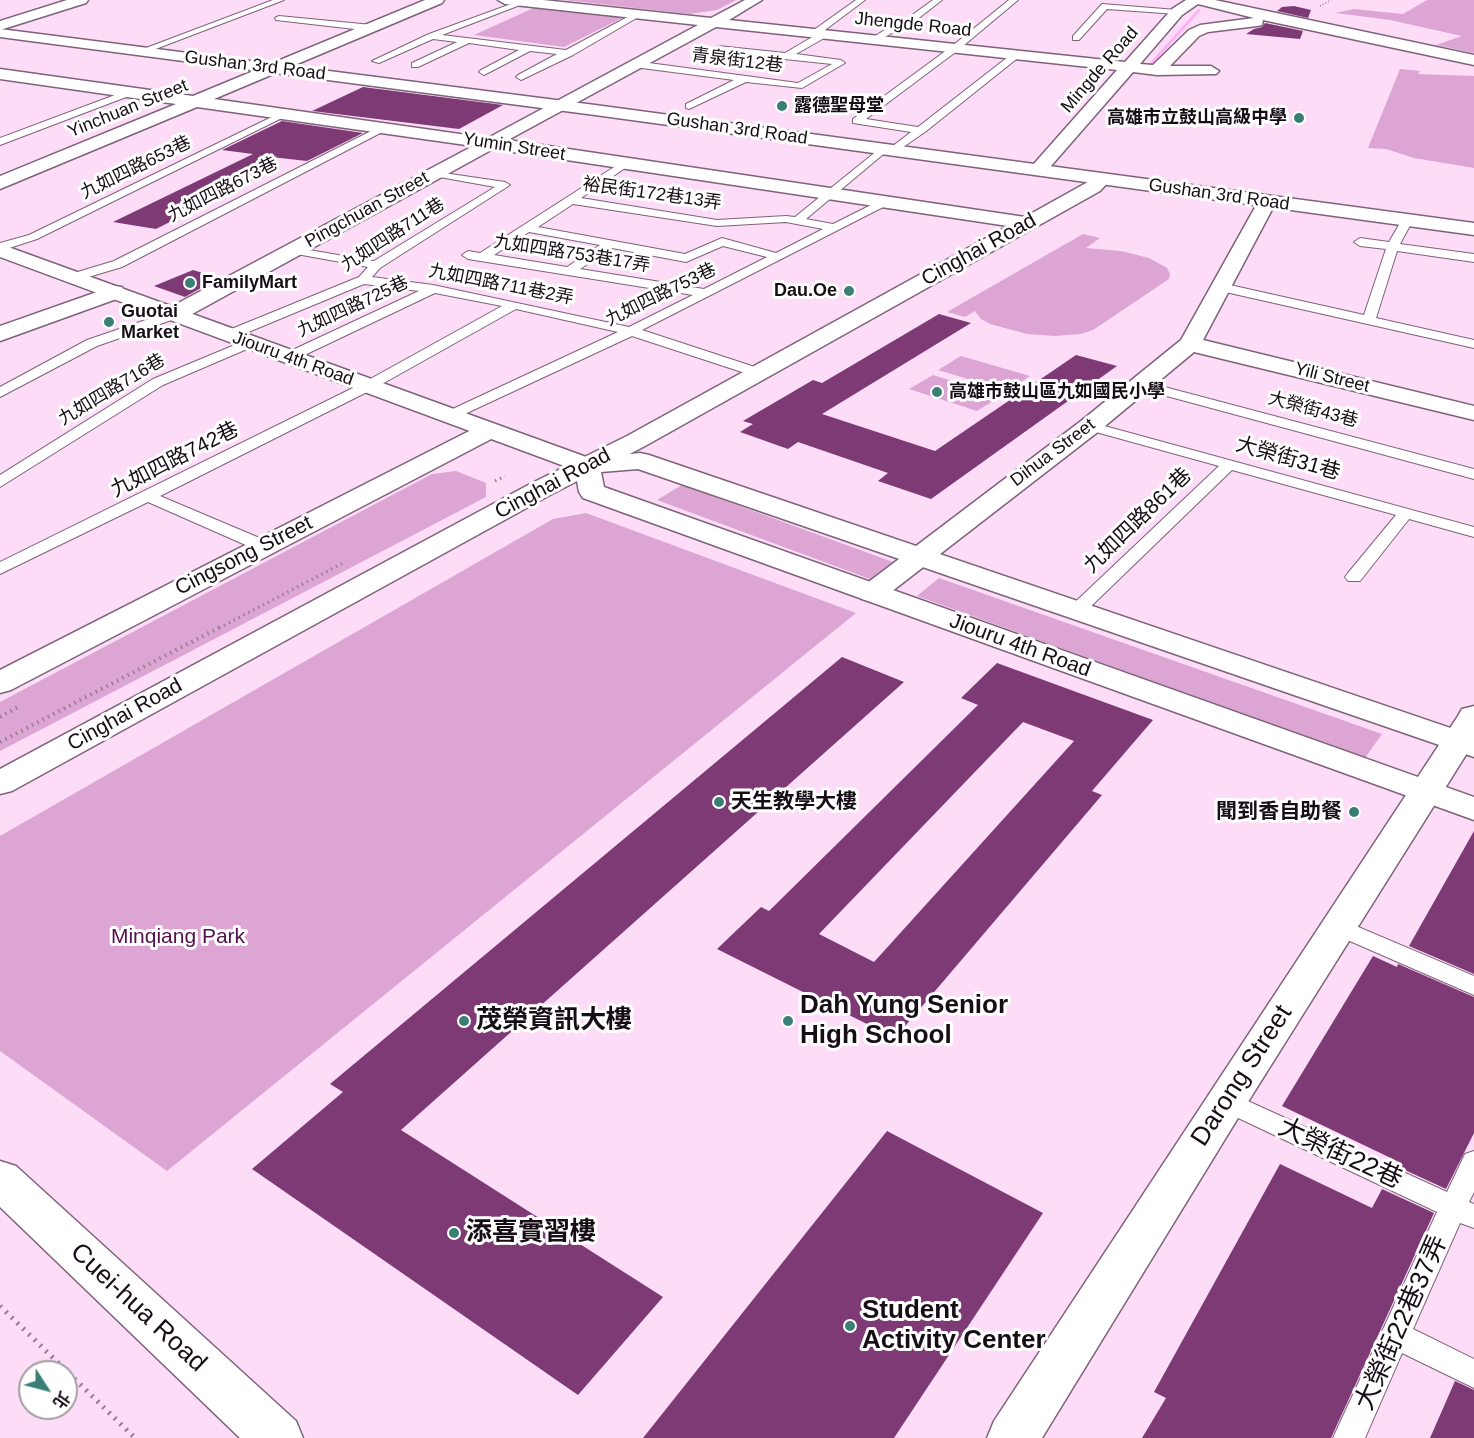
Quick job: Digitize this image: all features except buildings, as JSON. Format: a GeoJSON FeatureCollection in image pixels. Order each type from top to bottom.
{"type":"FeatureCollection","features":[{"type":"Feature","properties":{"kind":"street"},"geometry":{"type":"LineString","coordinates":[[0,26],[81,0]]}},
{"type":"Feature","properties":{"kind":"street","name":"Yinchuan Street"},"geometry":{"type":"LineString","coordinates":[[0,183],[199,102],[437,0]]}},
{"type":"Feature","properties":{"kind":"street","name":"Jhengde Road"},"geometry":{"type":"LineString","coordinates":[[505,0],[636,16],[1126,67],[1211,71]]}},
{"type":"Feature","properties":{"kind":"street","name":"Pingchuan Street"},"geometry":{"type":"LineString","coordinates":[[175,314],[755,0]]}},
{"type":"Feature","properties":{"kind":"street","name":"Mingde Road"},"geometry":{"type":"LineString","coordinates":[[1038,170],[1126,67],[1177,12],[1195,0]]}},
{"type":"Feature","properties":{"kind":"street"},"geometry":{"type":"LineString","coordinates":[[1199,0],[1280,20],[1474,60]]}},
{"type":"Feature","properties":{"kind":"street"},"geometry":{"type":"LineString","coordinates":[[1157,70],[1194,33],[1200,30],[1230,24],[1280,20]]}},
{"type":"Feature","properties":{"kind":"street","name":"Gushan 3rd Road"},"geometry":{"type":"LineString","coordinates":[[0,33],[558,105],[1474,229]]}},
{"type":"Feature","properties":{"kind":"street"},"geometry":{"type":"LineString","coordinates":[[0,43],[22,36]]}},
{"type":"Feature","properties":{"kind":"street","name":"Yumin Street"},"geometry":{"type":"LineString","coordinates":[[0,74],[490,143],[1028,223]]}},
{"type":"Feature","properties":{"kind":"street","name":"Cinghai Road"},"geometry":{"type":"LineString","coordinates":[[0,783],[759,373],[1093,187],[1102,179]]}},
{"type":"Feature","properties":{"kind":"street","name":"Dihua Street"},"geometry":{"type":"LineString","coordinates":[[872,592],[1090,426],[1190,344],[1267,202]]}},
{"type":"Feature","properties":{"kind":"street","name":"Jiouru 4th Road"},"geometry":{"type":"LineString","coordinates":[[0,249],[368,387],[587,466],[640,461],[1077,610],[1469,735]]}},
{"type":"Feature","properties":{"kind":"street"},"geometry":{"type":"LineString","coordinates":[[0,334],[114,292]]}},
{"type":"Feature","properties":{"kind":"street","name":"Yili Street"},"geometry":{"type":"LineString","coordinates":[[1190,344],[1474,413]]}},
{"type":"Feature","properties":{"kind":"street","name":"Cingsong Street"},"geometry":{"type":"LineString","coordinates":[[0,682],[488,431]]}},
{"type":"Feature","properties":{"kind":"street","name":"Jiouru 4th Road"},"geometry":{"type":"LineString","coordinates":[[587,466],[592,492],[1474,809]]}},
{"type":"Feature","properties":{"kind":"street","name":"Darong Street"},"geometry":{"type":"LineString","coordinates":[[1013,1438],[1337,926],[1427,791],[1469,735]]}},
{"type":"Feature","properties":{"kind":"street","name":"Cuei-hua Road"},"geometry":{"type":"LineString","coordinates":[[0,1179],[277,1438]]}},
{"type":"Feature","properties":{"kind":"lane"},"geometry":{"type":"LineString","coordinates":[[142,51],[280,0]]}},
{"type":"Feature","properties":{"kind":"lane","name":"青泉街12巷"},"geometry":{"type":"LineString","coordinates":[[787,56],[819,34],[860,0]]}},
{"type":"Feature","properties":{"kind":"lane"},"geometry":{"type":"LineString","coordinates":[[873,40],[897,26],[903,26],[938,0]]}},
{"type":"Feature","properties":{"kind":"lane"},"geometry":{"type":"LineString","coordinates":[[921,130],[857,121],[954,49],[1014,0]]}},
{"type":"Feature","properties":{"kind":"lane"},"geometry":{"type":"LineString","coordinates":[[376,61],[432,36],[524,2]]}},
{"type":"Feature","properties":{"kind":"lane"},"geometry":{"type":"LineString","coordinates":[[1076,38],[1105,6],[1177,12]]}},
{"type":"Feature","properties":{"kind":"lane"},"geometry":{"type":"LineString","coordinates":[[521,77],[636,16]]}},
{"type":"Feature","properties":{"kind":"lane"},"geometry":{"type":"LineString","coordinates":[[279,18],[372,28]]}},
{"type":"Feature","properties":{"kind":"lane"},"geometry":{"type":"LineString","coordinates":[[432,36],[570,53]]}},
{"type":"Feature","properties":{"kind":"lane"},"geometry":{"type":"LineString","coordinates":[[415,65],[467,41]]}},
{"type":"Feature","properties":{"kind":"lane"},"geometry":{"type":"LineString","coordinates":[[484,72],[529,48]]}},
{"type":"Feature","properties":{"kind":"lane"},"geometry":{"type":"LineString","coordinates":[[718,49],[787,56]]}},
{"type":"Feature","properties":{"kind":"lane"},"geometry":{"type":"LineString","coordinates":[[797,221],[888,150],[921,130],[1016,55]]}},
{"type":"Feature","properties":{"kind":"lane","name":"青泉街12巷"},"geometry":{"type":"LineString","coordinates":[[634,64],[799,86],[841,63],[787,56]]}},
{"type":"Feature","properties":{"kind":"lane"},"geometry":{"type":"LineString","coordinates":[[689,106],[744,79]]}},
{"type":"Feature","properties":{"kind":"lane"},"geometry":{"type":"LineString","coordinates":[[0,142],[131,92]]}},
{"type":"Feature","properties":{"kind":"lane","name":"九如四路653巷"},"geometry":{"type":"LineString","coordinates":[[0,249],[33,237],[285,114]]}},
{"type":"Feature","properties":{"kind":"lane","name":"九如四路673巷"},"geometry":{"type":"LineString","coordinates":[[75,277],[118,264],[385,128]]}},
{"type":"Feature","properties":{"kind":"lane"},"geometry":{"type":"LineString","coordinates":[[483,257],[626,164]]}},
{"type":"Feature","properties":{"kind":"lane","name":"九如四路711巷"},"geometry":{"type":"LineString","coordinates":[[239,339],[363,280],[376,265],[505,185],[434,173]]}},
{"type":"Feature","properties":{"kind":"lane","name":"裕民街172巷13弄"},"geometry":{"type":"LineString","coordinates":[[570,200],[717,223],[786,219],[836,228]]}},
{"type":"Feature","properties":{"kind":"lane","name":"九如四路753巷"},"geometry":{"type":"LineString","coordinates":[[449,416],[631,331],[887,201]]}},
{"type":"Feature","properties":{"kind":"lane"},"geometry":{"type":"LineString","coordinates":[[1369,321],[1393,246],[1407,220]]}},
{"type":"Feature","properties":{"kind":"lane"},"geometry":{"type":"LineString","coordinates":[[527,228],[686,258],[722,242],[778,256]]}},
{"type":"Feature","properties":{"kind":"lane"},"geometry":{"type":"LineString","coordinates":[[1360,242],[1474,258]]}},
{"type":"Feature","properties":{"kind":"lane"},"geometry":{"type":"LineString","coordinates":[[568,271],[610,244]]}},
{"type":"Feature","properties":{"kind":"lane"},"geometry":{"type":"LineString","coordinates":[[295,250],[376,265]]}},
{"type":"Feature","properties":{"kind":"lane","name":"九如四路753巷17弄"},"geometry":{"type":"LineString","coordinates":[[468,255],[706,293]]}},
{"type":"Feature","properties":{"kind":"lane","name":"九如四路711巷2弄"},"geometry":{"type":"LineString","coordinates":[[363,280],[513,305],[631,331],[759,373]]}},
{"type":"Feature","properties":{"kind":"lane"},"geometry":{"type":"LineString","coordinates":[[1221,287],[1474,344]]}},
{"type":"Feature","properties":{"kind":"lane","name":"九如四路725巷"},"geometry":{"type":"LineString","coordinates":[[289,357],[433,290]]}},
{"type":"Feature","properties":{"kind":"lane","name":"九如四路742巷"},"geometry":{"type":"LineString","coordinates":[[0,569],[150,497],[368,387],[513,305]]}},
{"type":"Feature","properties":{"kind":"lane"},"geometry":{"type":"LineString","coordinates":[[0,393],[92,343],[175,314]]}},
{"type":"Feature","properties":{"kind":"lane","name":"九如四路716巷"},"geometry":{"type":"LineString","coordinates":[[0,482],[158,382],[239,339]]}},
{"type":"Feature","properties":{"kind":"lane","name":"大榮街43巷"},"geometry":{"type":"LineString","coordinates":[[1142,385],[1474,474]]}},
{"type":"Feature","properties":{"kind":"lane","name":"大榮街31巷"},"geometry":{"type":"LineString","coordinates":[[1090,426],[1474,532]]}},
{"type":"Feature","properties":{"kind":"lane","name":"九如四路861巷"},"geometry":{"type":"LineString","coordinates":[[1077,610],[1230,464]]}},
{"type":"Feature","properties":{"kind":"lane"},"geometry":{"type":"LineString","coordinates":[[150,497],[263,546]]}},
{"type":"Feature","properties":{"kind":"lane"},"geometry":{"type":"LineString","coordinates":[[1354,577],[1406,513]]}},
{"type":"Feature","properties":{"kind":"lane"},"geometry":{"type":"LineString","coordinates":[[1337,926],[1474,986]]}},
{"type":"Feature","properties":{"kind":"lane","name":"大榮街22巷"},"geometry":{"type":"LineString","coordinates":[[1226,1101],[1464,1212]]}},
{"type":"Feature","properties":{"kind":"lane","name":"大榮街22巷37弄"},"geometry":{"type":"LineString","coordinates":[[1349,1438],[1396,1335],[1464,1212],[1474,1162]]}},
{"type":"Feature","properties":{"kind":"lane"},"geometry":{"type":"LineString","coordinates":[[1396,1335],[1474,1374]]}},
{"type":"Feature","properties":{"kind":"path"},"geometry":{"type":"LineString","coordinates":[[485,487],[505,476]]}},
{"type":"Feature","properties":{"kind":"path"},"geometry":{"type":"LineString","coordinates":[[0,742],[349,560]]}},
{"type":"Feature","properties":{"kind":"path"},"geometry":{"type":"LineString","coordinates":[[0,1306],[135,1438]]}},
{"type":"Feature","properties":{"kind":"green space"},"geometry":{"type":"Polygon","coordinates":[[[564,0],[736,0],[717,10],[689,14],[564,0]]]}},
{"type":"Feature","properties":{"kind":"green space"},"geometry":{"type":"Polygon","coordinates":[[[1427,0],[1474,0],[1474,53],[1436,45],[1462,36],[1390,20],[1336,13],[1354,9],[1403,14],[1427,0]]]}},
{"type":"Feature","properties":{"kind":"green space"},"geometry":{"type":"Polygon","coordinates":[[[538,6],[626,16],[564,47],[474,35],[538,6]]]}},
{"type":"Feature","properties":{"kind":"green space"},"geometry":{"type":"Polygon","coordinates":[[[1400,69],[1420,71],[1418,74],[1474,76],[1474,168],[1414,158],[1386,149],[1368,148],[1400,69]]]}},
{"type":"Feature","properties":{"kind":"green space"},"geometry":{"type":"Polygon","coordinates":[[[1083,234],[1100,238],[1086,248],[1121,251],[1149,258],[1167,268],[1170,274],[1169,279],[1093,330],[1081,334],[1055,336],[1027,334],[990,324],[981,319],[975,311],[965,317],[947,312],[1083,234]]]}},
{"type":"Feature","properties":{"kind":"green space"},"geometry":{"type":"Polygon","coordinates":[[[961,356],[1030,376],[1008,391],[938,370],[961,356]]]}},
{"type":"Feature","properties":{"kind":"green space"},"geometry":{"type":"Polygon","coordinates":[[[933,375],[1001,396],[977,411],[909,389],[933,375]]]}},
{"type":"Feature","properties":{"kind":"green space"},"geometry":{"type":"Polygon","coordinates":[[[456,471],[486,483],[486,497],[0,751],[0,702],[432,474],[456,471]]]}},
{"type":"Feature","properties":{"kind":"green space"},"geometry":{"type":"Polygon","coordinates":[[[682,485],[893,562],[870,579],[657,500],[682,485]]]}},
{"type":"Feature","properties":{"kind":"green space","name":"Minqiang Park"},"geometry":{"type":"Polygon","coordinates":[[[586,513],[856,613],[167,1171],[0,1051],[0,836],[553,519],[586,513]]]}},
{"type":"Feature","properties":{"kind":"green space"},"geometry":{"type":"Polygon","coordinates":[[[939,578],[1382,734],[1365,758],[917,596],[939,578]]]}},
{"type":"Feature","properties":{"kind":"waterway"},"geometry":{"type":"LineString","coordinates":[[1150,65],[1199,10]]}},
{"type":"Feature","properties":{"kind":"place","name":"露德聖母堂"},"geometry":{"type":"Point","coordinates":[782,106]}},
{"type":"Feature","properties":{"kind":"place","name":"高雄市立鼓山高級中學"},"geometry":{"type":"Point","coordinates":[1299,118]}},
{"type":"Feature","properties":{"kind":"place","name":"FamilyMart"},"geometry":{"type":"Point","coordinates":[190,283]}},
{"type":"Feature","properties":{"kind":"place","name":"Dau.Oe"},"geometry":{"type":"Point","coordinates":[849,291]}},
{"type":"Feature","properties":{"kind":"place","name":"Guotai Market"},"geometry":{"type":"Point","coordinates":[109,322]}},
{"type":"Feature","properties":{"kind":"place","name":"高雄市鼓山區九如國民小學"},"geometry":{"type":"Point","coordinates":[937,392]}},
{"type":"Feature","properties":{"kind":"place","name":"天生教學大樓"},"geometry":{"type":"Point","coordinates":[719,802]}},
{"type":"Feature","properties":{"kind":"place","name":"聞到香自助餐"},"geometry":{"type":"Point","coordinates":[1354,812]}},
{"type":"Feature","properties":{"kind":"place","name":"茂榮資訊大樓"},"geometry":{"type":"Point","coordinates":[464,1021]}},
{"type":"Feature","properties":{"kind":"place","name":"Dah Yung Senior High School"},"geometry":{"type":"Point","coordinates":[788,1021]}},
{"type":"Feature","properties":{"kind":"place","name":"添喜實習樓"},"geometry":{"type":"Point","coordinates":[454,1233]}},
{"type":"Feature","properties":{"kind":"place","name":"Student Activity Center"},"geometry":{"type":"Point","coordinates":[850,1326]}}]}
